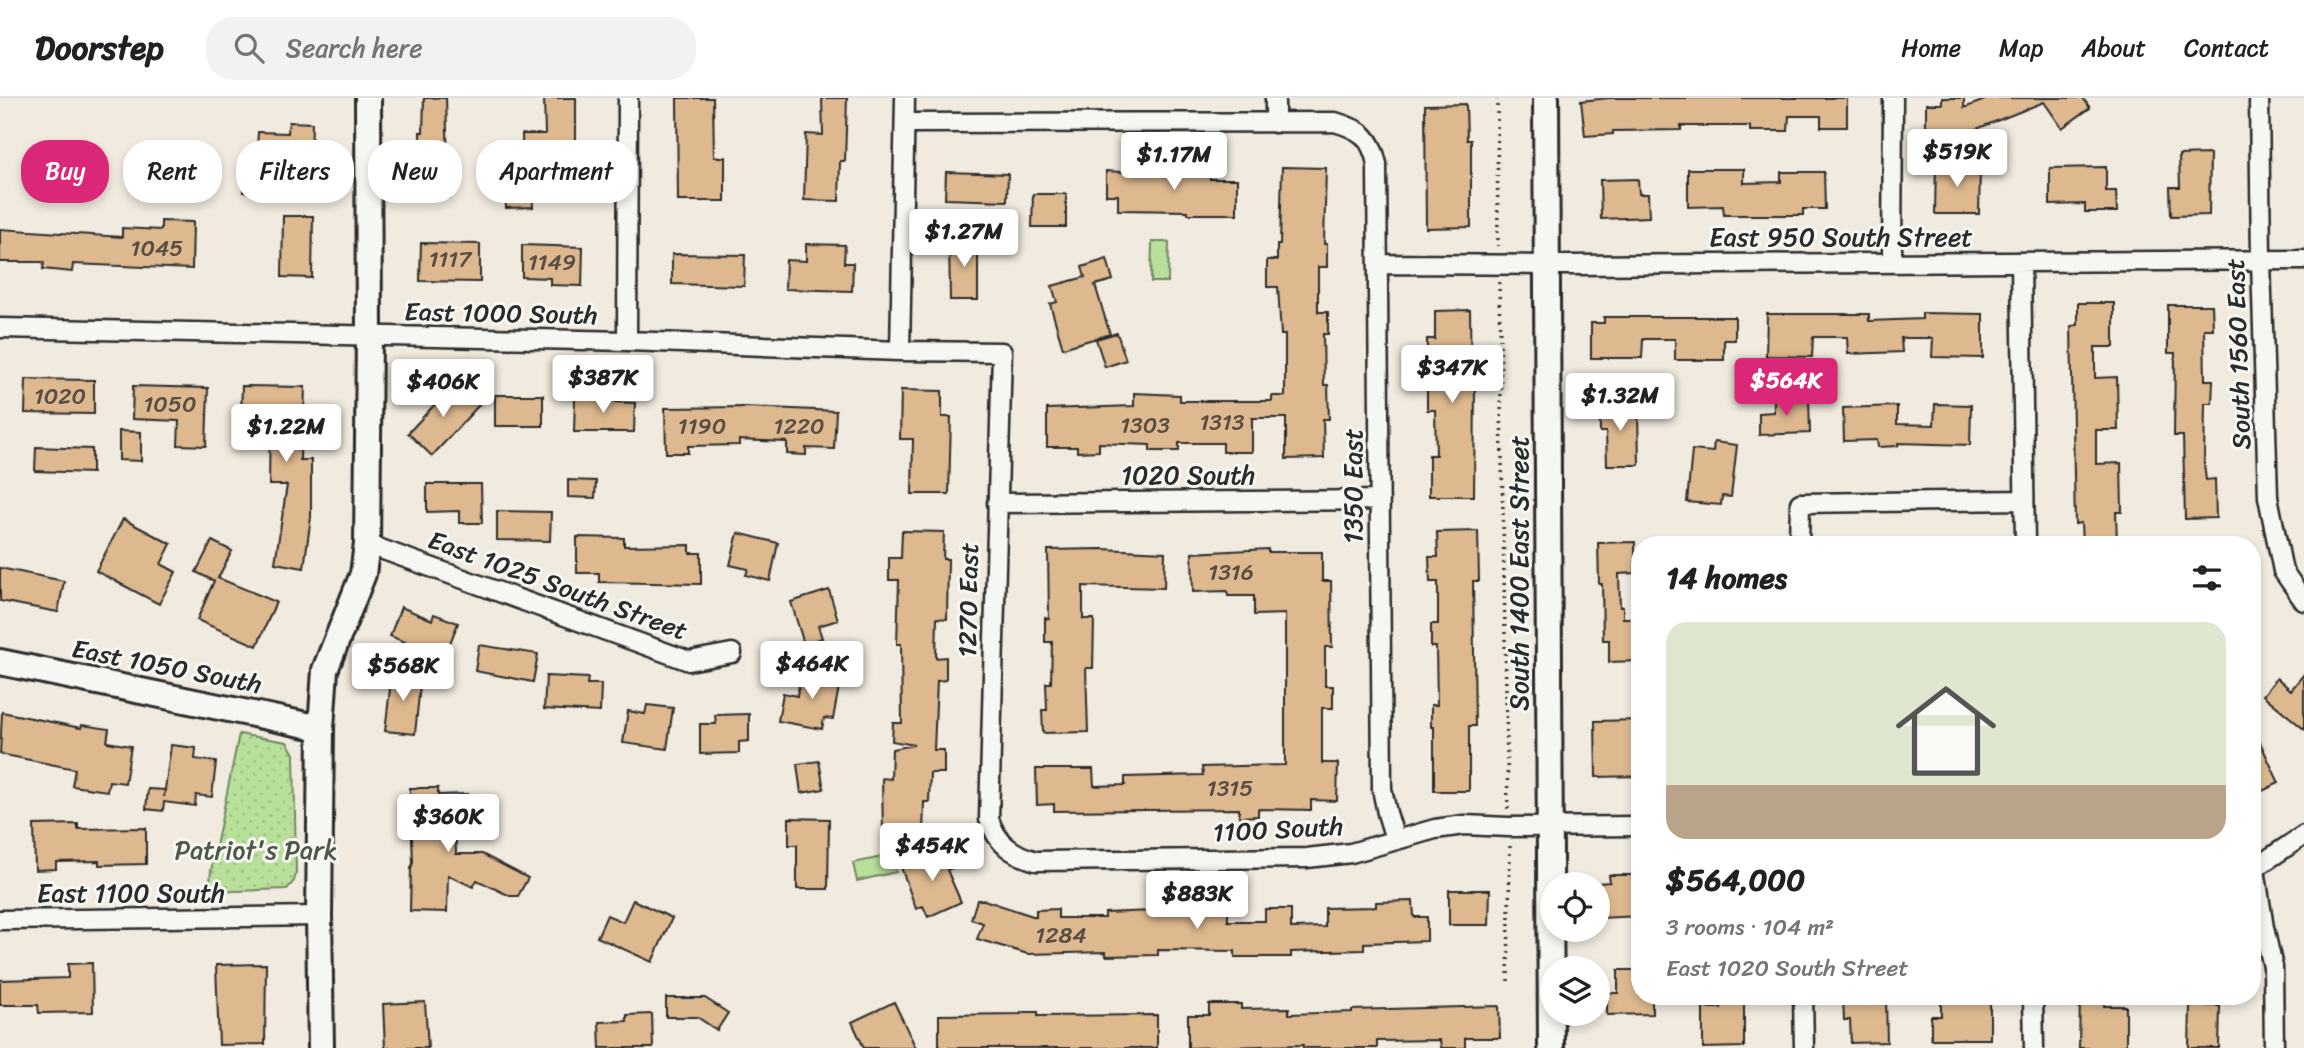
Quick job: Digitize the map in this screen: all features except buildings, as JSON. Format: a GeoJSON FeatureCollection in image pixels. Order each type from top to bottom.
{"type":"FeatureCollection","features":[{"type":"Feature","properties":{"kind":"street"},"geometry":{"type":"LineString","coordinates":[[321,1048],[319,916],[321,728],[325,670],[363,574],[367,544],[368,98]]}},
{"type":"Feature","properties":{"kind":"street"},"geometry":{"type":"LineString","coordinates":[[627,341],[628,98]]}},
{"type":"Feature","properties":{"kind":"street"},"geometry":{"type":"LineString","coordinates":[[900,351],[905,98]]}},
{"type":"Feature","properties":{"kind":"street"},"geometry":{"type":"LineString","coordinates":[[905,123],[1275,123],[1275,98]]}},
{"type":"Feature","properties":{"kind":"street","name":"South 1400 East Street"},"geometry":{"type":"LineString","coordinates":[[1546,98],[1551,1048]]}},
{"type":"Feature","properties":{"kind":"street"},"geometry":{"type":"LineString","coordinates":[[1892,263],[1893,98]]}},
{"type":"Feature","properties":{"kind":"street","name":"South 1560 East"},"geometry":{"type":"LineString","coordinates":[[2259,98],[2268,497],[2283,571],[2304,601]]}},
{"type":"Feature","properties":{"kind":"street","name":"1350 East"},"geometry":{"type":"LineString","coordinates":[[1275,123],[1335,122],[1351,127],[1364,135],[1373,146],[1377,164],[1382,789],[1395,839]]}},
{"type":"Feature","properties":{"kind":"street","name":"East 950 South Street"},"geometry":{"type":"LineString","coordinates":[[1378,264],[2304,260]]}},
{"type":"Feature","properties":{"kind":"street"},"geometry":{"type":"LineString","coordinates":[[2021,262],[2025,536]]}},
{"type":"Feature","properties":{"kind":"street","name":"East 1000 South"},"geometry":{"type":"LineString","coordinates":[[0,328],[1002,352]]}},
{"type":"Feature","properties":{"kind":"street","name":"1270 East"},"geometry":{"type":"LineString","coordinates":[[1002,352],[989,819],[994,834],[1003,846]]}},
{"type":"Feature","properties":{"kind":"street","name":"1020 South"},"geometry":{"type":"LineString","coordinates":[[997,503],[1380,500]]}},
{"type":"Feature","properties":{"kind":"street"},"geometry":{"type":"LineString","coordinates":[[1799,536],[1800,503],[2024,500]]}},
{"type":"Feature","properties":{"kind":"street","name":"East 1025 South Street"},"geometry":{"type":"LineString","coordinates":[[367,544],[689,661],[732,653]]}},
{"type":"Feature","properties":{"kind":"street","name":"East 1050 South"},"geometry":{"type":"LineString","coordinates":[[0,662],[321,728]]}},
{"type":"Feature","properties":{"kind":"street","name":"1100 South"},"geometry":{"type":"LineString","coordinates":[[1003,846],[1037,862],[1307,859],[1351,853],[1435,829],[1464,825],[1509,828],[1631,826]]}},
{"type":"Feature","properties":{"kind":"street"},"geometry":{"type":"LineString","coordinates":[[2261,864],[2304,835]]}},
{"type":"Feature","properties":{"kind":"street"},"geometry":{"type":"LineString","coordinates":[[2261,905],[2273,967],[2274,1048]]}},
{"type":"Feature","properties":{"kind":"street","name":"East 1100 South"},"geometry":{"type":"LineString","coordinates":[[0,920],[319,916]]}},
{"type":"Feature","properties":{"kind":"street"},"geometry":{"type":"LineString","coordinates":[[1803,1005],[1804,1048]]}},
{"type":"Feature","properties":{"kind":"street"},"geometry":{"type":"LineString","coordinates":[[2033,1005],[2034,1048]]}},
{"type":"Feature","properties":{"kind":"path"},"geometry":{"type":"LineString","coordinates":[[1497,98],[1498,241]]}},
{"type":"Feature","properties":{"kind":"path"},"geometry":{"type":"LineString","coordinates":[[1499,295],[1508,798]]}},
{"type":"Feature","properties":{"kind":"path"},"geometry":{"type":"LineString","coordinates":[[1508,981],[1510,854]]}},
{"type":"Feature","properties":{"kind":"green space"},"geometry":{"type":"Polygon","coordinates":[[[1152,242],[1169,242],[1168,282],[1151,282],[1152,242]]]}},
{"type":"Feature","properties":{"kind":"green space","name":"Patriot's Park"},"geometry":{"type":"Polygon","coordinates":[[[239,734],[287,742],[294,754],[296,873],[294,881],[287,889],[209,892],[239,734]]]}},
{"type":"Feature","properties":{"kind":"green space"},"geometry":{"type":"Polygon","coordinates":[[[892,855],[896,872],[857,881],[853,863],[892,855]]]}}]}
